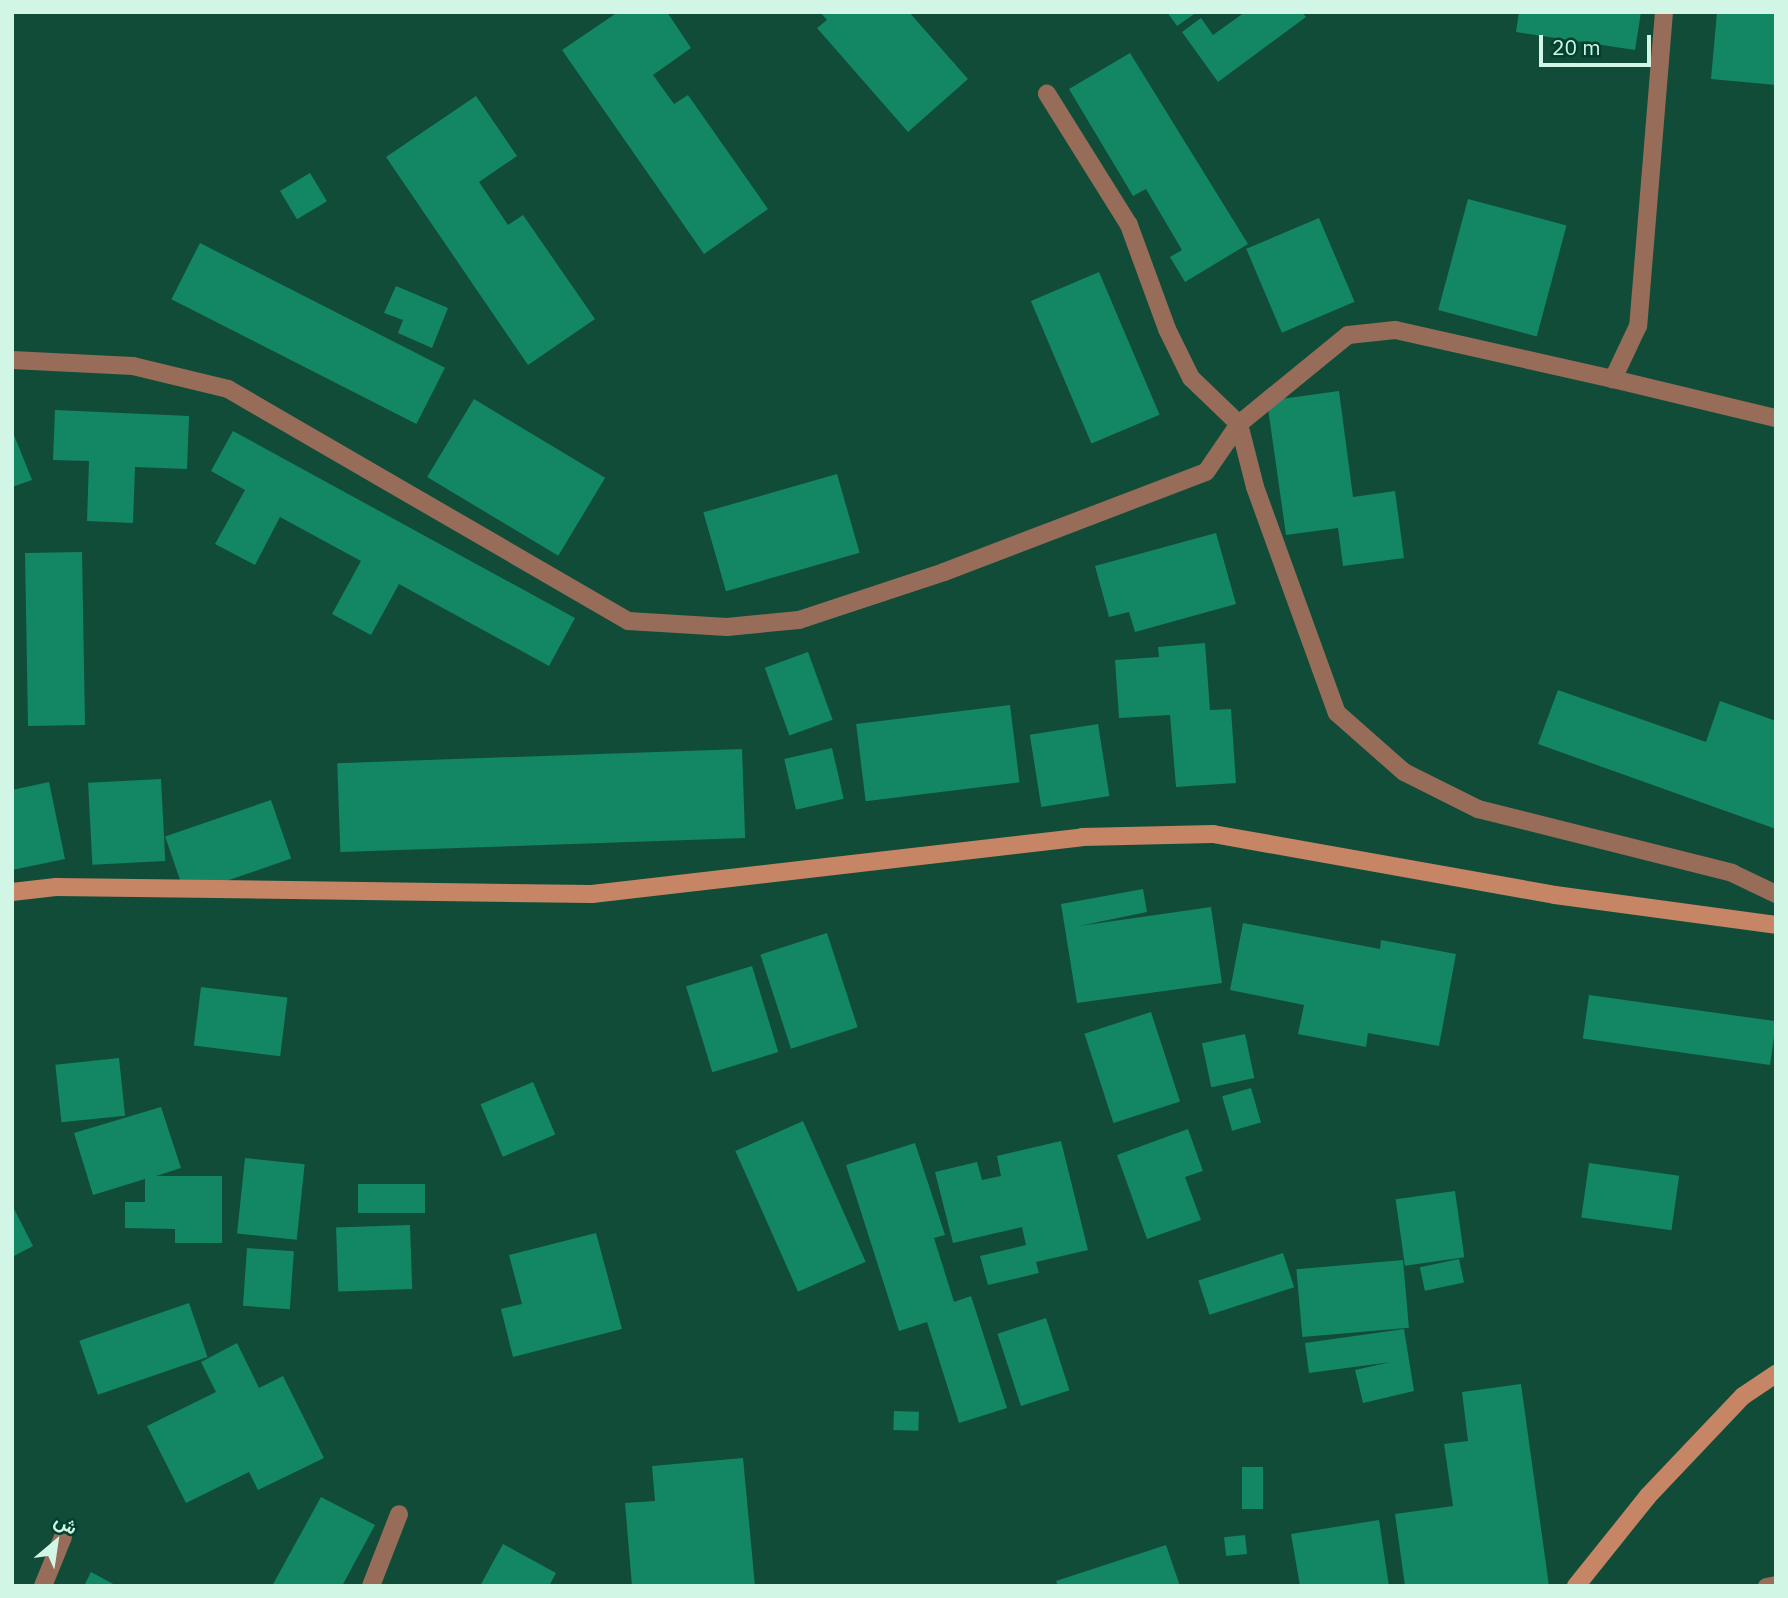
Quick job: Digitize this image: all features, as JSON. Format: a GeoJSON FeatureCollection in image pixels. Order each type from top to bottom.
{"type":"FeatureCollection","features":[{"type":"Feature","properties":{"kind":"main road"},"geometry":{"type":"LineString","coordinates":[[12,892],[56,887],[592,894],[1082,837],[1213,834],[1555,895],[1776,925]]}},
{"type":"Feature","properties":{"kind":"main road"},"geometry":{"type":"LineString","coordinates":[[1576,1586],[1648,1496],[1743,1396],[1776,1374]]}},
{"type":"Feature","properties":{"kind":"street"},"geometry":{"type":"LineString","coordinates":[[1613,379],[1638,326],[1664,12]]}},
{"type":"Feature","properties":{"kind":"street"},"geometry":{"type":"LineString","coordinates":[[1046,94],[1129,225],[1167,329],[1191,378],[1239,424],[1255,487],[1337,713],[1404,772],[1479,809],[1732,873],[1776,894]]}},
{"type":"Feature","properties":{"kind":"street"},"geometry":{"type":"LineString","coordinates":[[12,360],[133,366],[228,389],[628,621],[727,627],[799,620],[944,572],[1206,472],[1239,424],[1348,335],[1395,331],[1776,418]]}},
{"type":"Feature","properties":{"kind":"street"},"geometry":{"type":"LineString","coordinates":[[370,1586],[399,1514]]}},
{"type":"Feature","properties":{"kind":"street"},"geometry":{"type":"LineString","coordinates":[[43,1586],[63,1537]]}},
{"type":"Feature","properties":{"kind":"lane"},"geometry":{"type":"LineString","coordinates":[[1766,1586],[1776,1584]]}},
{"type":"Feature","properties":{"kind":"building"},"geometry":{"type":"Polygon","coordinates":[[[618,12],[667,12],[691,48],[653,75],[674,104],[688,95],[768,209],[704,254],[562,50],[618,12]]]}},
{"type":"Feature","properties":{"kind":"building"},"geometry":{"type":"Polygon","coordinates":[[[820,12],[909,12],[968,79],[908,132],[817,28],[827,20],[820,12]]]}},
{"type":"Feature","properties":{"kind":"building"},"geometry":{"type":"Polygon","coordinates":[[[1167,12],[1197,12],[1177,26],[1167,12]]]}},
{"type":"Feature","properties":{"kind":"building"},"geometry":{"type":"Polygon","coordinates":[[[1245,12],[1302,12],[1306,17],[1218,82],[1182,32],[1201,18],[1213,35],[1245,12]]]}},
{"type":"Feature","properties":{"kind":"building"},"geometry":{"type":"Polygon","coordinates":[[[1519,12],[1641,12],[1635,50],[1516,32],[1519,12]]]}},
{"type":"Feature","properties":{"kind":"building"},"geometry":{"type":"Polygon","coordinates":[[[1717,12],[1776,12],[1776,85],[1711,79],[1717,12]]]}},
{"type":"Feature","properties":{"kind":"building"},"geometry":{"type":"Polygon","coordinates":[[[1130,53],[1248,244],[1185,282],[1170,257],[1182,250],[1146,189],[1133,196],[1069,89],[1130,53]]]}},
{"type":"Feature","properties":{"kind":"building"},"geometry":{"type":"Polygon","coordinates":[[[476,96],[517,156],[479,182],[508,225],[523,215],[595,319],[528,365],[386,157],[476,96]]]}},
{"type":"Feature","properties":{"kind":"building"},"geometry":{"type":"Polygon","coordinates":[[[310,173],[327,201],[297,219],[280,191],[310,173]]]}},
{"type":"Feature","properties":{"kind":"building"},"geometry":{"type":"Polygon","coordinates":[[[1468,199],[1567,225],[1537,336],[1438,310],[1468,199]]]}},
{"type":"Feature","properties":{"kind":"building"},"geometry":{"type":"Polygon","coordinates":[[[1319,218],[1355,302],[1282,333],[1246,249],[1319,218]]]}},
{"type":"Feature","properties":{"kind":"building"},"geometry":{"type":"Polygon","coordinates":[[[200,243],[445,368],[416,424],[171,299],[200,243]]]}},
{"type":"Feature","properties":{"kind":"building"},"geometry":{"type":"Polygon","coordinates":[[[1099,272],[1160,415],[1091,444],[1031,301],[1099,272]]]}},
{"type":"Feature","properties":{"kind":"building"},"geometry":{"type":"Polygon","coordinates":[[[396,286],[448,308],[432,348],[398,333],[403,320],[384,313],[396,286]]]}},
{"type":"Feature","properties":{"kind":"building"},"geometry":{"type":"Polygon","coordinates":[[[1339,391],[1353,497],[1395,491],[1404,558],[1343,566],[1338,528],[1286,535],[1267,401],[1339,391]]]}},
{"type":"Feature","properties":{"kind":"building"},"geometry":{"type":"Polygon","coordinates":[[[474,399],[605,478],[558,556],[427,477],[474,399]]]}},
{"type":"Feature","properties":{"kind":"building"},"geometry":{"type":"Polygon","coordinates":[[[55,410],[189,416],[187,469],[135,467],[133,523],[87,521],[89,461],[53,460],[55,410]]]}},
{"type":"Feature","properties":{"kind":"building"},"geometry":{"type":"Polygon","coordinates":[[[12,430],[32,480],[12,487],[12,430]]]}},
{"type":"Feature","properties":{"kind":"building"},"geometry":{"type":"Polygon","coordinates":[[[233,431],[575,618],[549,666],[399,584],[371,635],[332,614],[361,561],[280,517],[255,565],[215,544],[245,490],[211,471],[233,431]]]}},
{"type":"Feature","properties":{"kind":"building"},"geometry":{"type":"Polygon","coordinates":[[[837,474],[860,553],[726,591],[703,512],[837,474]]]}},
{"type":"Feature","properties":{"kind":"building"},"geometry":{"type":"Polygon","coordinates":[[[1216,533],[1236,604],[1135,632],[1129,612],[1109,617],[1095,566],[1216,533]]]}},
{"type":"Feature","properties":{"kind":"building"},"geometry":{"type":"Polygon","coordinates":[[[82,552],[85,725],[28,726],[25,553],[82,552]]]}},
{"type":"Feature","properties":{"kind":"building"},"geometry":{"type":"Polygon","coordinates":[[[1205,643],[1210,710],[1231,709],[1236,783],[1176,787],[1170,715],[1119,718],[1115,660],[1159,657],[1158,647],[1205,643]]]}},
{"type":"Feature","properties":{"kind":"building"},"geometry":{"type":"Polygon","coordinates":[[[808,652],[833,720],[789,735],[765,668],[808,652]]]}},
{"type":"Feature","properties":{"kind":"building"},"geometry":{"type":"Polygon","coordinates":[[[1558,690],[1706,742],[1720,701],[1776,721],[1776,829],[1538,744],[1558,690]]]}},
{"type":"Feature","properties":{"kind":"building"},"geometry":{"type":"Polygon","coordinates":[[[1010,705],[1020,782],[866,801],[856,724],[1010,705]]]}},
{"type":"Feature","properties":{"kind":"building"},"geometry":{"type":"Polygon","coordinates":[[[1098,724],[1109,796],[1041,807],[1030,735],[1098,724]]]}},
{"type":"Feature","properties":{"kind":"building"},"geometry":{"type":"Polygon","coordinates":[[[832,748],[844,799],[796,810],[784,759],[832,748]]]}},
{"type":"Feature","properties":{"kind":"building"},"geometry":{"type":"Polygon","coordinates":[[[742,749],[745,838],[340,852],[337,763],[742,749]]]}},
{"type":"Feature","properties":{"kind":"building"},"geometry":{"type":"Polygon","coordinates":[[[161,779],[165,861],[92,865],[88,783],[161,779]]]}},
{"type":"Feature","properties":{"kind":"building"},"geometry":{"type":"Polygon","coordinates":[[[49,782],[65,859],[12,870],[12,790],[49,782]]]}},
{"type":"Feature","properties":{"kind":"building"},"geometry":{"type":"Polygon","coordinates":[[[271,800],[291,859],[185,895],[165,836],[271,800]]]}},
{"type":"Feature","properties":{"kind":"building"},"geometry":{"type":"Polygon","coordinates":[[[1143,889],[1147,912],[1079,926],[1211,907],[1222,983],[1077,1003],[1061,904],[1143,889]]]}},
{"type":"Feature","properties":{"kind":"building"},"geometry":{"type":"Polygon","coordinates":[[[1243,923],[1380,949],[1381,940],[1456,954],[1439,1046],[1368,1033],[1366,1047],[1298,1034],[1304,1005],[1230,990],[1243,923]]]}},
{"type":"Feature","properties":{"kind":"building"},"geometry":{"type":"Polygon","coordinates":[[[827,933],[858,1027],[791,1049],[760,955],[827,933]]]}},
{"type":"Feature","properties":{"kind":"building"},"geometry":{"type":"Polygon","coordinates":[[[752,966],[778,1052],[712,1072],[686,986],[752,966]]]}},
{"type":"Feature","properties":{"kind":"building"},"geometry":{"type":"Polygon","coordinates":[[[201,987],[287,998],[280,1056],[194,1046],[201,987]]]}},
{"type":"Feature","properties":{"kind":"building"},"geometry":{"type":"Polygon","coordinates":[[[1589,995],[1776,1021],[1770,1065],[1583,1039],[1589,995]]]}},
{"type":"Feature","properties":{"kind":"building"},"geometry":{"type":"Polygon","coordinates":[[[1151,1012],[1180,1101],[1113,1123],[1084,1034],[1151,1012]]]}},
{"type":"Feature","properties":{"kind":"building"},"geometry":{"type":"Polygon","coordinates":[[[1245,1034],[1254,1078],[1211,1087],[1202,1043],[1245,1034]]]}},
{"type":"Feature","properties":{"kind":"building"},"geometry":{"type":"Polygon","coordinates":[[[119,1058],[125,1116],[61,1122],[55,1065],[119,1058]]]}},
{"type":"Feature","properties":{"kind":"building"},"geometry":{"type":"Polygon","coordinates":[[[533,1082],[555,1134],[503,1157],[481,1104],[533,1082]]]}},
{"type":"Feature","properties":{"kind":"building"},"geometry":{"type":"Polygon","coordinates":[[[1251,1088],[1261,1123],[1232,1131],[1222,1096],[1251,1088]]]}},
{"type":"Feature","properties":{"kind":"building"},"geometry":{"type":"Polygon","coordinates":[[[161,1107],[181,1168],[156,1176],[222,1176],[222,1243],[175,1243],[175,1229],[125,1228],[125,1202],[145,1202],[145,1179],[93,1195],[74,1133],[161,1107]]]}},
{"type":"Feature","properties":{"kind":"building"},"geometry":{"type":"Polygon","coordinates":[[[803,1121],[866,1262],[798,1292],[735,1151],[803,1121]]]}},
{"type":"Feature","properties":{"kind":"building"},"geometry":{"type":"Polygon","coordinates":[[[1188,1129],[1203,1171],[1185,1177],[1201,1220],[1147,1239],[1117,1155],[1188,1129]]]}},
{"type":"Feature","properties":{"kind":"building"},"geometry":{"type":"Polygon","coordinates":[[[1061,1141],[1088,1250],[1036,1262],[1039,1273],[988,1285],[980,1256],[1026,1245],[1022,1227],[953,1243],[935,1172],[977,1162],[982,1180],[1001,1176],[997,1156],[1061,1141]]]}},
{"type":"Feature","properties":{"kind":"building"},"geometry":{"type":"Polygon","coordinates":[[[915,1143],[945,1235],[934,1238],[954,1302],[971,1296],[1007,1408],[959,1423],[927,1322],[899,1331],[846,1165],[915,1143]]]}},
{"type":"Feature","properties":{"kind":"building"},"geometry":{"type":"Polygon","coordinates":[[[245,1158],[305,1164],[297,1240],[237,1234],[245,1158]]]}},
{"type":"Feature","properties":{"kind":"building"},"geometry":{"type":"Polygon","coordinates":[[[1589,1163],[1679,1176],[1671,1230],[1581,1217],[1589,1163]]]}},
{"type":"Feature","properties":{"kind":"building"},"geometry":{"type":"Polygon","coordinates":[[[358,1184],[425,1184],[425,1213],[358,1213],[358,1184]]]}},
{"type":"Feature","properties":{"kind":"building"},"geometry":{"type":"Polygon","coordinates":[[[1455,1191],[1464,1257],[1405,1266],[1396,1199],[1455,1191]]]}},
{"type":"Feature","properties":{"kind":"building"},"geometry":{"type":"Polygon","coordinates":[[[12,1205],[33,1246],[12,1257],[12,1205]]]}},
{"type":"Feature","properties":{"kind":"building"},"geometry":{"type":"Polygon","coordinates":[[[410,1225],[412,1289],[338,1292],[336,1228],[410,1225]]]}},
{"type":"Feature","properties":{"kind":"building"},"geometry":{"type":"Polygon","coordinates":[[[596,1233],[622,1329],[513,1357],[501,1309],[522,1304],[509,1255],[596,1233]]]}},
{"type":"Feature","properties":{"kind":"building"},"geometry":{"type":"Polygon","coordinates":[[[247,1248],[294,1251],[290,1309],[243,1306],[247,1248]]]}},
{"type":"Feature","properties":{"kind":"building"},"geometry":{"type":"Polygon","coordinates":[[[1283,1253],[1294,1287],[1209,1315],[1198,1281],[1283,1253]]]}},
{"type":"Feature","properties":{"kind":"building"},"geometry":{"type":"Polygon","coordinates":[[[1459,1259],[1464,1282],[1425,1291],[1420,1267],[1459,1259]]]}},
{"type":"Feature","properties":{"kind":"building"},"geometry":{"type":"Polygon","coordinates":[[[1403,1260],[1409,1328],[1302,1337],[1296,1269],[1403,1260]]]}},
{"type":"Feature","properties":{"kind":"building"},"geometry":{"type":"Polygon","coordinates":[[[189,1303],[208,1357],[98,1395],[79,1341],[189,1303]]]}},
{"type":"Feature","properties":{"kind":"building"},"geometry":{"type":"Polygon","coordinates":[[[1046,1318],[1069,1390],[1021,1406],[997,1334],[1046,1318]]]}},
{"type":"Feature","properties":{"kind":"building"},"geometry":{"type":"Polygon","coordinates":[[[1404,1329],[1414,1391],[1363,1403],[1355,1370],[1391,1362],[1309,1373],[1305,1343],[1404,1329]]]}},
{"type":"Feature","properties":{"kind":"building"},"geometry":{"type":"Polygon","coordinates":[[[237,1343],[259,1388],[283,1376],[324,1458],[258,1490],[249,1472],[186,1503],[147,1426],[216,1392],[201,1362],[237,1343]]]}},
{"type":"Feature","properties":{"kind":"building"},"geometry":{"type":"Polygon","coordinates":[[[1521,1384],[1549,1586],[1405,1586],[1395,1514],[1453,1506],[1444,1444],[1468,1441],[1462,1392],[1521,1384]]]}},
{"type":"Feature","properties":{"kind":"building"},"geometry":{"type":"Polygon","coordinates":[[[894,1411],[919,1412],[918,1431],[893,1430],[894,1411]]]}},
{"type":"Feature","properties":{"kind":"building"},"geometry":{"type":"Polygon","coordinates":[[[743,1458],[755,1586],[632,1586],[625,1503],[655,1501],[652,1466],[743,1458]]]}},
{"type":"Feature","properties":{"kind":"building"},"geometry":{"type":"Polygon","coordinates":[[[1242,1467],[1263,1467],[1263,1509],[1242,1509],[1242,1467]]]}},
{"type":"Feature","properties":{"kind":"building"},"geometry":{"type":"Polygon","coordinates":[[[321,1497],[375,1525],[342,1586],[272,1586],[321,1497]]]}},
{"type":"Feature","properties":{"kind":"building"},"geometry":{"type":"Polygon","coordinates":[[[1379,1520],[1389,1586],[1300,1586],[1291,1534],[1379,1520]]]}},
{"type":"Feature","properties":{"kind":"building"},"geometry":{"type":"Polygon","coordinates":[[[1245,1535],[1247,1554],[1226,1556],[1224,1537],[1245,1535]]]}},
{"type":"Feature","properties":{"kind":"building"},"geometry":{"type":"Polygon","coordinates":[[[503,1544],[556,1573],[549,1586],[480,1586],[503,1544]]]}},
{"type":"Feature","properties":{"kind":"building"},"geometry":{"type":"Polygon","coordinates":[[[1166,1545],[1180,1586],[1058,1586],[1056,1581],[1166,1545]]]}},
{"type":"Feature","properties":{"kind":"building"},"geometry":{"type":"Polygon","coordinates":[[[91,1572],[117,1586],[84,1586],[91,1572]]]}}]}
